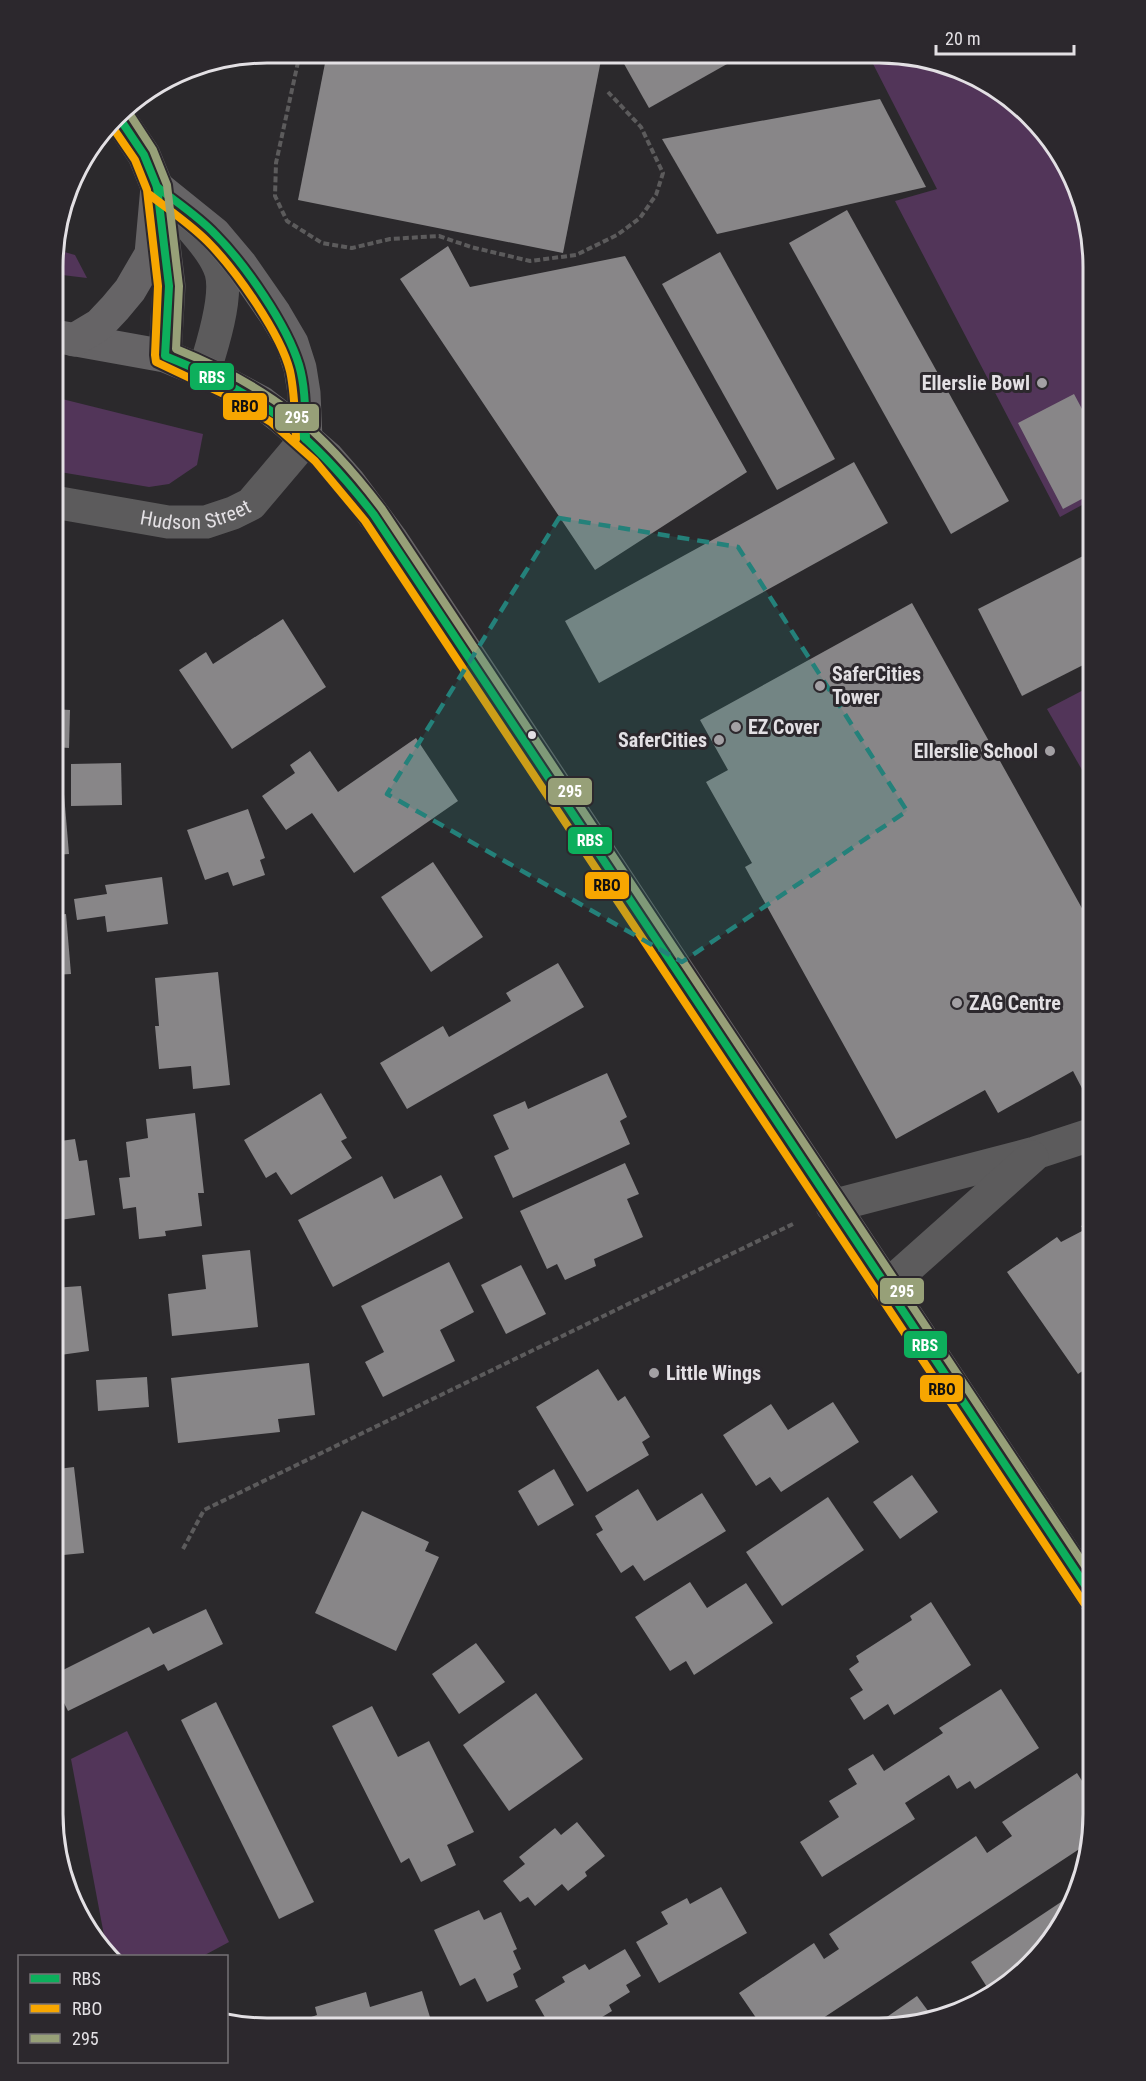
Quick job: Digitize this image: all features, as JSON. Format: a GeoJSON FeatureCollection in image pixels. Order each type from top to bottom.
{"type":"FeatureCollection","features":[{"type":"Feature","properties":{"kind":"main road"},"geometry":{"type":"LineString","coordinates":[[64,338],[99,325],[130,290],[151,254],[157,186]]}},
{"type":"Feature","properties":{"kind":"main road"},"geometry":{"type":"LineString","coordinates":[[157,186],[214,233],[241,265],[275,314],[292,343],[300,368],[304,393],[306,439]]}},
{"type":"Feature","properties":{"kind":"main road"},"geometry":{"type":"LineString","coordinates":[[64,338],[165,357],[204,372],[261,402],[328,458],[349,482],[393,540],[1083,1582]]}},
{"type":"Feature","properties":{"kind":"street"},"geometry":{"type":"LineString","coordinates":[[123,123],[144,155],[157,186],[169,286],[165,357]]}},
{"type":"Feature","properties":{"kind":"street"},"geometry":{"type":"LineString","coordinates":[[157,186],[205,244],[221,273],[222,291],[216,332],[204,372]]}},
{"type":"Feature","properties":{"kind":"street","name":"Hudson Street"},"geometry":{"type":"LineString","coordinates":[[63,504],[168,522],[206,522],[251,504],[306,439]]}},
{"type":"Feature","properties":{"kind":"street"},"geometry":{"type":"LineString","coordinates":[[832,1206],[1035,1153],[1083,1137]]}},
{"type":"Feature","properties":{"kind":"street"},"geometry":{"type":"LineString","coordinates":[[886,1287],[1035,1153]]}},
{"type":"Feature","properties":{"kind":"path"},"geometry":{"type":"LineString","coordinates":[[298,63],[276,163],[275,196],[287,221],[322,243],[352,248],[390,239],[439,236],[471,247],[530,261],[576,255],[617,235],[640,218],[656,195],[663,173],[641,127],[608,92]]}},
{"type":"Feature","properties":{"kind":"path"},"geometry":{"type":"LineString","coordinates":[[183,1549],[204,1510],[832,1206]]}},
{"type":"Feature","properties":{"kind":"highlighted area"},"geometry":{"type":"Polygon","coordinates":[[[559,518],[738,547],[907,811],[682,962],[387,794],[559,518]]]}},
{"type":"Feature","properties":{"kind":"shaded area","name":"Ellerslie Bowl"},"geometry":{"type":"Polygon","coordinates":[[[873,63],[919,67],[945,74],[992,97],[1032,132],[1049,154],[1072,201],[1083,254],[1083,504],[1060,517],[895,201],[937,189],[873,63]]]}},
{"type":"Feature","properties":{"kind":"shaded area"},"geometry":{"type":"Polygon","coordinates":[[[64,252],[75,255],[87,278],[63,275],[64,252]]]}},
{"type":"Feature","properties":{"kind":"shaded area"},"geometry":{"type":"Polygon","coordinates":[[[63,399],[203,434],[197,465],[169,484],[149,487],[63,473],[63,399]]]}},
{"type":"Feature","properties":{"kind":"shaded area"},"geometry":{"type":"Polygon","coordinates":[[[1083,690],[1083,772],[1047,709],[1083,690]]]}},
{"type":"Feature","properties":{"kind":"shaded area"},"geometry":{"type":"Polygon","coordinates":[[[127,1731],[229,1942],[205,1955],[120,1955],[114,1949],[104,1936],[71,1759],[127,1731]]]}},
{"type":"Feature","properties":{"kind":"building"},"geometry":{"type":"Polygon","coordinates":[[[325,63],[600,63],[563,253],[298,200],[325,63]]]}},
{"type":"Feature","properties":{"kind":"building"},"geometry":{"type":"Polygon","coordinates":[[[624,63],[729,63],[649,108],[624,63]]]}},
{"type":"Feature","properties":{"kind":"building"},"geometry":{"type":"Polygon","coordinates":[[[880,99],[926,187],[717,234],[662,139],[880,99]]]}},
{"type":"Feature","properties":{"kind":"building"},"geometry":{"type":"Polygon","coordinates":[[[847,210],[1009,501],[951,534],[789,243],[847,210]]]}},
{"type":"Feature","properties":{"kind":"building"},"geometry":{"type":"Polygon","coordinates":[[[448,246],[470,287],[625,256],[747,472],[595,570],[400,279],[448,246]]]}},
{"type":"Feature","properties":{"kind":"building"},"geometry":{"type":"Polygon","coordinates":[[[720,252],[835,459],[777,490],[662,284],[720,252]]]}},
{"type":"Feature","properties":{"kind":"building"},"geometry":{"type":"Polygon","coordinates":[[[1074,394],[1083,411],[1083,498],[1063,509],[1018,423],[1074,394]]]}},
{"type":"Feature","properties":{"kind":"building"},"geometry":{"type":"Polygon","coordinates":[[[854,462],[888,523],[599,683],[565,621],[854,462]]]}},
{"type":"Feature","properties":{"kind":"building"},"geometry":{"type":"Polygon","coordinates":[[[1083,556],[1083,665],[1022,696],[978,609],[1083,556]]]}},
{"type":"Feature","properties":{"kind":"building","name":"ZAG Centre"},"geometry":{"type":"Polygon","coordinates":[[[912,603],[1083,910],[1083,1090],[1073,1071],[998,1113],[985,1090],[896,1139],[745,867],[752,863],[706,782],[728,770],[700,720],[912,603]]]}},
{"type":"Feature","properties":{"kind":"building"},"geometry":{"type":"Polygon","coordinates":[[[283,619],[326,687],[232,749],[179,670],[206,652],[213,664],[283,619]]]}},
{"type":"Feature","properties":{"kind":"building"},"geometry":{"type":"Polygon","coordinates":[[[63,710],[70,710],[69,748],[63,748],[63,710]]]}},
{"type":"Feature","properties":{"kind":"building"},"geometry":{"type":"Polygon","coordinates":[[[416,738],[458,801],[354,873],[312,813],[286,830],[262,796],[295,773],[290,765],[310,751],[338,792],[416,738]]]}},
{"type":"Feature","properties":{"kind":"building"},"geometry":{"type":"Polygon","coordinates":[[[121,763],[122,805],[71,806],[71,764],[121,763]]]}},
{"type":"Feature","properties":{"kind":"building"},"geometry":{"type":"Polygon","coordinates":[[[63,782],[69,854],[63,854],[63,782]]]}},
{"type":"Feature","properties":{"kind":"building"},"geometry":{"type":"Polygon","coordinates":[[[248,809],[265,858],[260,860],[265,875],[233,886],[228,872],[205,880],[187,830],[248,809]]]}},
{"type":"Feature","properties":{"kind":"building"},"geometry":{"type":"Polygon","coordinates":[[[433,862],[483,937],[431,972],[381,897],[433,862]]]}},
{"type":"Feature","properties":{"kind":"building"},"geometry":{"type":"Polygon","coordinates":[[[162,877],[168,924],[107,932],[105,916],[77,920],[74,899],[107,894],[105,885],[162,877]]]}},
{"type":"Feature","properties":{"kind":"building"},"geometry":{"type":"Polygon","coordinates":[[[63,914],[66,914],[71,974],[63,974],[63,914]]]}},
{"type":"Feature","properties":{"kind":"building"},"geometry":{"type":"Polygon","coordinates":[[[558,963],[584,1007],[407,1109],[380,1063],[443,1026],[449,1037],[511,1001],[506,993],[558,963]]]}},
{"type":"Feature","properties":{"kind":"building"},"geometry":{"type":"Polygon","coordinates":[[[218,972],[230,1085],[193,1089],[191,1066],[159,1069],[155,1026],[159,1026],[155,978],[218,972]]]}},
{"type":"Feature","properties":{"kind":"building"},"geometry":{"type":"Polygon","coordinates":[[[607,1073],[627,1117],[620,1121],[630,1144],[513,1198],[494,1156],[509,1149],[493,1115],[525,1101],[528,1109],[607,1073]]]}},
{"type":"Feature","properties":{"kind":"building"},"geometry":{"type":"Polygon","coordinates":[[[321,1093],[347,1138],[341,1141],[352,1158],[291,1195],[276,1172],[266,1178],[244,1140],[321,1093]]]}},
{"type":"Feature","properties":{"kind":"building"},"geometry":{"type":"Polygon","coordinates":[[[195,1113],[204,1193],[198,1193],[202,1226],[165,1231],[166,1236],[139,1239],[136,1207],[123,1209],[119,1178],[130,1177],[126,1142],[148,1138],[146,1119],[195,1113]]]}},
{"type":"Feature","properties":{"kind":"building"},"geometry":{"type":"Polygon","coordinates":[[[75,1139],[79,1161],[87,1160],[95,1215],[63,1220],[63,1141],[75,1139]]]}},
{"type":"Feature","properties":{"kind":"building"},"geometry":{"type":"Polygon","coordinates":[[[625,1163],[639,1194],[627,1199],[643,1237],[594,1259],[596,1266],[565,1280],[557,1264],[547,1269],[520,1211],[625,1163]]]}},
{"type":"Feature","properties":{"kind":"building"},"geometry":{"type":"Polygon","coordinates":[[[441,1175],[463,1218],[333,1287],[298,1220],[382,1176],[394,1199],[441,1175]]]}},
{"type":"Feature","properties":{"kind":"building"},"geometry":{"type":"Polygon","coordinates":[[[1083,1231],[1083,1371],[1078,1374],[1007,1272],[1057,1237],[1061,1242],[1083,1231]]]}},
{"type":"Feature","properties":{"kind":"building"},"geometry":{"type":"Polygon","coordinates":[[[250,1250],[258,1327],[172,1336],[168,1294],[206,1289],[202,1255],[250,1250]]]}},
{"type":"Feature","properties":{"kind":"building"},"geometry":{"type":"Polygon","coordinates":[[[449,1262],[474,1312],[440,1330],[455,1361],[383,1397],[365,1362],[384,1352],[361,1306],[449,1262]]]}},
{"type":"Feature","properties":{"kind":"building"},"geometry":{"type":"Polygon","coordinates":[[[521,1265],[546,1314],[506,1334],[481,1285],[521,1265]]]}},
{"type":"Feature","properties":{"kind":"building"},"geometry":{"type":"Polygon","coordinates":[[[81,1286],[89,1351],[63,1355],[63,1287],[81,1286]]]}},
{"type":"Feature","properties":{"kind":"building"},"geometry":{"type":"Polygon","coordinates":[[[309,1363],[315,1415],[278,1419],[280,1432],[178,1443],[171,1378],[309,1363]]]}},
{"type":"Feature","properties":{"kind":"building"},"geometry":{"type":"Polygon","coordinates":[[[598,1369],[618,1401],[625,1396],[650,1437],[642,1442],[649,1455],[587,1492],[536,1407],[598,1369]]]}},
{"type":"Feature","properties":{"kind":"building"},"geometry":{"type":"Polygon","coordinates":[[[147,1377],[149,1407],[98,1411],[96,1380],[147,1377]]]}},
{"type":"Feature","properties":{"kind":"building"},"geometry":{"type":"Polygon","coordinates":[[[833,1402],[859,1442],[781,1492],[770,1477],[756,1486],[723,1435],[771,1404],[788,1430],[833,1402]]]}},
{"type":"Feature","properties":{"kind":"building"},"geometry":{"type":"Polygon","coordinates":[[[74,1467],[84,1553],[63,1555],[63,1468],[74,1467]]]}},
{"type":"Feature","properties":{"kind":"building"},"geometry":{"type":"Polygon","coordinates":[[[554,1469],[574,1505],[538,1526],[518,1491],[554,1469]]]}},
{"type":"Feature","properties":{"kind":"building"},"geometry":{"type":"Polygon","coordinates":[[[912,1475],[938,1512],[900,1539],[873,1502],[912,1475]]]}},
{"type":"Feature","properties":{"kind":"building"},"geometry":{"type":"Polygon","coordinates":[[[638,1489],[657,1521],[702,1493],[726,1531],[644,1581],[633,1565],[621,1573],[596,1534],[603,1530],[595,1516],[638,1489]]]}},
{"type":"Feature","properties":{"kind":"building"},"geometry":{"type":"Polygon","coordinates":[[[828,1497],[864,1550],[782,1606],[746,1552],[828,1497]]]}},
{"type":"Feature","properties":{"kind":"building"},"geometry":{"type":"Polygon","coordinates":[[[362,1511],[429,1542],[425,1551],[439,1557],[396,1651],[315,1613],[362,1511]]]}},
{"type":"Feature","properties":{"kind":"building"},"geometry":{"type":"Polygon","coordinates":[[[690,1582],[707,1608],[746,1583],[773,1623],[694,1675],[686,1661],[670,1671],[635,1617],[690,1582]]]}},
{"type":"Feature","properties":{"kind":"building"},"geometry":{"type":"Polygon","coordinates":[[[931,1602],[971,1665],[894,1715],[888,1704],[864,1720],[850,1698],[863,1690],[849,1669],[859,1662],[856,1656],[912,1620],[910,1616],[931,1602]]]}},
{"type":"Feature","properties":{"kind":"building"},"geometry":{"type":"Polygon","coordinates":[[[206,1609],[223,1644],[168,1671],[164,1664],[68,1711],[63,1701],[63,1670],[149,1627],[153,1634],[206,1609]]]}},
{"type":"Feature","properties":{"kind":"building"},"geometry":{"type":"Polygon","coordinates":[[[476,1643],[505,1682],[459,1714],[432,1674],[476,1643]]]}},
{"type":"Feature","properties":{"kind":"building"},"geometry":{"type":"Polygon","coordinates":[[[1001,1689],[1039,1748],[975,1789],[970,1781],[957,1789],[949,1775],[905,1803],[915,1819],[822,1877],[800,1842],[839,1817],[829,1801],[857,1784],[848,1769],[873,1754],[884,1771],[943,1733],[939,1728],[1001,1689]]]}},
{"type":"Feature","properties":{"kind":"building"},"geometry":{"type":"Polygon","coordinates":[[[536,1693],[583,1759],[509,1811],[463,1745],[536,1693]]]}},
{"type":"Feature","properties":{"kind":"building"},"geometry":{"type":"Polygon","coordinates":[[[216,1702],[314,1902],[279,1919],[181,1720],[216,1702]]]}},
{"type":"Feature","properties":{"kind":"building"},"geometry":{"type":"Polygon","coordinates":[[[372,1706],[398,1757],[429,1741],[474,1832],[447,1845],[456,1865],[421,1882],[409,1858],[401,1863],[332,1726],[372,1706]]]}},
{"type":"Feature","properties":{"kind":"building"},"geometry":{"type":"Polygon","coordinates":[[[1077,1773],[1083,1782],[1083,1827],[1080,1849],[823,2018],[756,2018],[739,1993],[814,1943],[824,1959],[839,1949],[829,1934],[976,1836],[987,1853],[1012,1836],[1002,1822],[1077,1773]]]}},
{"type":"Feature","properties":{"kind":"building"},"geometry":{"type":"Polygon","coordinates":[[[577,1822],[605,1856],[585,1872],[587,1876],[568,1891],[562,1884],[535,1906],[528,1897],[520,1902],[503,1881],[525,1864],[519,1857],[555,1828],[561,1835],[577,1822]]]}},
{"type":"Feature","properties":{"kind":"building"},"geometry":{"type":"Polygon","coordinates":[[[721,1887],[747,1933],[659,1983],[636,1942],[668,1924],[661,1912],[687,1898],[690,1904],[721,1887]]]}},
{"type":"Feature","properties":{"kind":"building"},"geometry":{"type":"Polygon","coordinates":[[[1063,1901],[1041,1938],[1014,1967],[992,1984],[987,1987],[971,1962],[1063,1901]]]}},
{"type":"Feature","properties":{"kind":"building"},"geometry":{"type":"Polygon","coordinates":[[[479,1910],[484,1920],[501,1912],[517,1949],[513,1951],[521,1969],[513,1974],[518,1987],[487,2002],[475,1978],[460,1986],[434,1930],[479,1910]]]}},
{"type":"Feature","properties":{"kind":"building"},"geometry":{"type":"Polygon","coordinates":[[[625,1949],[641,1976],[626,1985],[630,1992],[609,2005],[612,2011],[600,2018],[545,2018],[535,2000],[565,1982],[562,1977],[585,1964],[589,1970],[625,1949]]]}},
{"type":"Feature","properties":{"kind":"building"},"geometry":{"type":"Polygon","coordinates":[[[422,1991],[430,2018],[308,2018],[317,2015],[315,2007],[366,1992],[370,2007],[422,1991]]]}},
{"type":"Feature","properties":{"kind":"building"},"geometry":{"type":"Polygon","coordinates":[[[917,1996],[928,2011],[919,2014],[885,2018],[917,1996]]]}},
{"type":"Feature","properties":{"kind":"transit line","name":"295"},"geometry":{"type":"LineString","coordinates":[[131,115],[153,150],[167,185],[179,286],[176,349],[239,379],[291,413],[337,455],[382,509],[1083,1563]]}},
{"type":"Feature","properties":{"kind":"transit line","name":"RBS"},"geometry":{"type":"LineString","coordinates":[[123,123],[144,155],[157,187],[169,286],[165,356],[229,385],[282,419],[328,461],[374,515],[1083,1582]]}},
{"type":"Feature","properties":{"kind":"transit line","name":"RBO"},"geometry":{"type":"LineString","coordinates":[[115,131],[135,160],[147,190],[158,286],[156,362],[232,398],[271,422],[315,461],[365,521],[1083,1601]]}},
{"type":"Feature","properties":{"kind":"transit line","name":"RBS"},"geometry":{"type":"LineString","coordinates":[[157,187],[215,234],[252,278],[275,314],[299,365],[305,402],[306,439]]}},
{"type":"Feature","properties":{"kind":"transit line","name":"RBO"},"geometry":{"type":"LineString","coordinates":[[150,195],[207,241],[231,268],[267,321],[290,371],[296,439]]}},
{"type":"Feature","properties":{"kind":"place","name":"Ellerslie Bowl"},"geometry":{"type":"Point","coordinates":[1042,383]}},
{"type":"Feature","properties":{"kind":"place","name":"SaferCities Tower"},"geometry":{"type":"Point","coordinates":[820,686]}},
{"type":"Feature","properties":{"kind":"place","name":"EZ Cover"},"geometry":{"type":"Point","coordinates":[736,727]}},
{"type":"Feature","properties":{"kind":"place","name":"SaferCities"},"geometry":{"type":"Point","coordinates":[719,740]}},
{"type":"Feature","properties":{"kind":"place","name":"Ellerslie School"},"geometry":{"type":"Point","coordinates":[1050,751]}},
{"type":"Feature","properties":{"kind":"place","name":"ZAG Centre"},"geometry":{"type":"Point","coordinates":[957,1003]}},
{"type":"Feature","properties":{"kind":"place","name":"Little Wings"},"geometry":{"type":"Point","coordinates":[654,1373]}}]}
